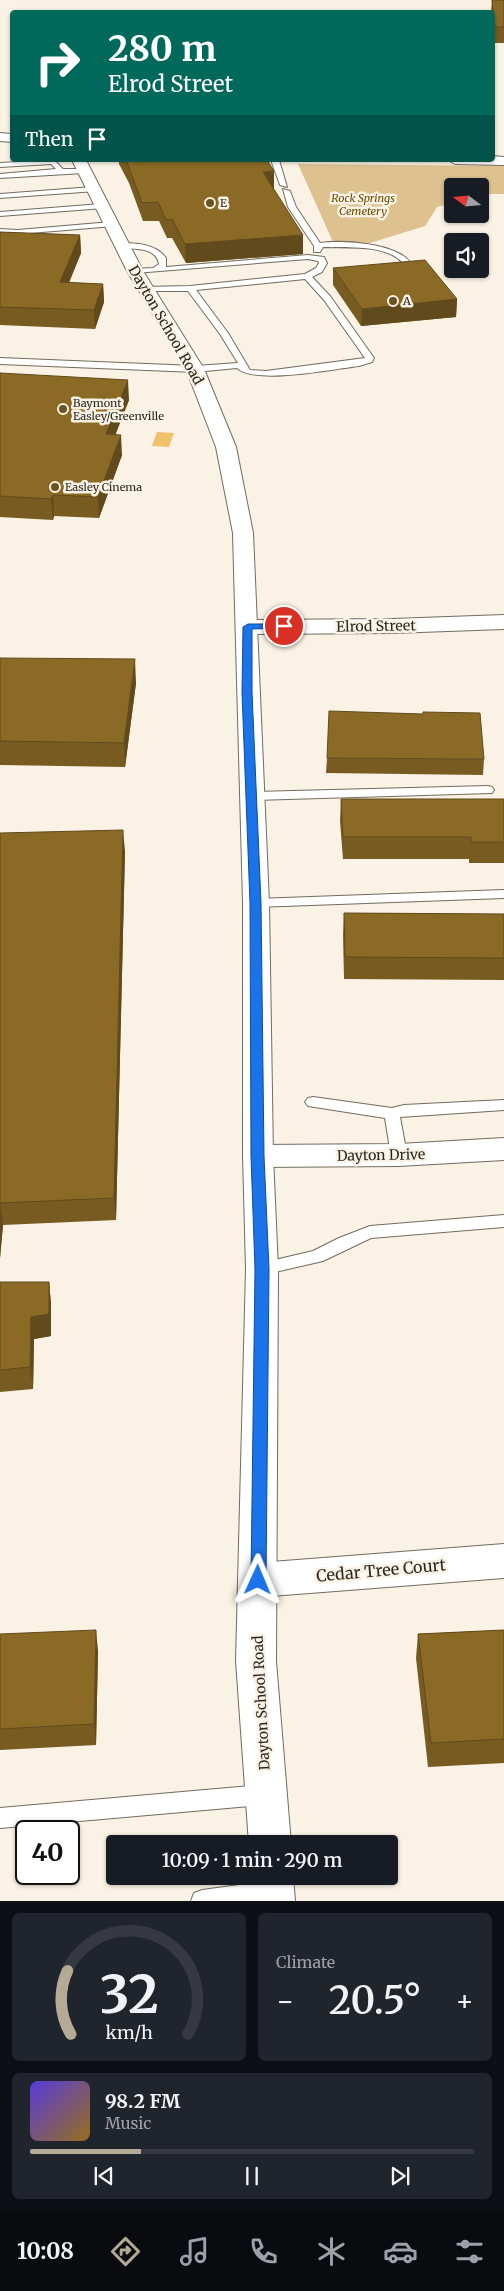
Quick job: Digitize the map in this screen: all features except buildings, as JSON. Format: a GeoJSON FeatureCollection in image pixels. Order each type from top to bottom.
{"type":"FeatureCollection","features":[{"type":"Feature","properties":{"kind":"street","name":"Dayton School Road"},"geometry":{"type":"LineString","coordinates":[[93,195],[145,277],[195,369],[226,447],[243,534],[248,627],[247,692],[256,903],[258,1156],[262,1269],[256,1661],[269,1835]]}},
{"type":"Feature","properties":{"kind":"street","name":"Elrod Street"},"geometry":{"type":"LineString","coordinates":[[248,627],[402,626],[504,622]]}},
{"type":"Feature","properties":{"kind":"street","name":"Dayton Drive"},"geometry":{"type":"LineString","coordinates":[[258,1156],[400,1155],[504,1149]]}},
{"type":"Feature","properties":{"kind":"street","name":"Cedar Tree Court"},"geometry":{"type":"LineString","coordinates":[[258,1580],[504,1561]]}},
{"type":"Feature","properties":{"kind":"lane"},"geometry":{"type":"LineString","coordinates":[[0,165],[53,162],[93,195]]}},
{"type":"Feature","properties":{"kind":"lane"},"geometry":{"type":"LineString","coordinates":[[276,162],[292,207],[324,263],[322,267],[307,276]]}},
{"type":"Feature","properties":{"kind":"lane"},"geometry":{"type":"LineString","coordinates":[[0,176],[93,195]]}},
{"type":"Feature","properties":{"kind":"lane"},"geometry":{"type":"LineString","coordinates":[[0,196],[93,195]]}},
{"type":"Feature","properties":{"kind":"lane"},"geometry":{"type":"LineString","coordinates":[[0,214],[93,195]]}},
{"type":"Feature","properties":{"kind":"lane"},"geometry":{"type":"LineString","coordinates":[[0,231],[18,232],[93,195]]}},
{"type":"Feature","properties":{"kind":"lane"},"geometry":{"type":"LineString","coordinates":[[145,277],[318,250],[378,249],[399,256],[406,262],[404,266],[387,268]]}},
{"type":"Feature","properties":{"kind":"lane"},"geometry":{"type":"LineString","coordinates":[[145,277],[190,288],[324,274]]}},
{"type":"Feature","properties":{"kind":"lane"},"geometry":{"type":"LineString","coordinates":[[0,361],[195,369],[241,367],[247,372],[266,374],[369,360],[370,358],[327,298],[307,276]]}},
{"type":"Feature","properties":{"kind":"lane"},"geometry":{"type":"LineString","coordinates":[[190,288],[239,355],[244,364],[241,367]]}},
{"type":"Feature","properties":{"kind":"lane"},"geometry":{"type":"LineString","coordinates":[[252,796],[488,790]]}},
{"type":"Feature","properties":{"kind":"lane"},"geometry":{"type":"LineString","coordinates":[[256,903],[504,894]]}},
{"type":"Feature","properties":{"kind":"lane"},"geometry":{"type":"LineString","coordinates":[[312,1102],[392,1114],[404,1110],[504,1105]]}},
{"type":"Feature","properties":{"kind":"lane"},"geometry":{"type":"LineString","coordinates":[[392,1114],[400,1155]]}},
{"type":"Feature","properties":{"kind":"lane"},"geometry":{"type":"LineString","coordinates":[[262,1269],[317,1258],[345,1242],[370,1232],[504,1221]]}},
{"type":"Feature","properties":{"kind":"lane"},"geometry":{"type":"LineString","coordinates":[[0,1818],[267,1795]]}},
{"type":"Feature","properties":{"kind":"lane"},"geometry":{"type":"LineString","coordinates":[[202,1901],[272,1890]]}},
{"type":"Feature","properties":{"kind":"green space","name":"Rock Springs Cemetery"},"geometry":{"type":"Polygon","coordinates":[[[298,164],[504,166],[504,194],[489,194],[489,178],[444,178],[444,205],[437,207],[425,226],[370,243],[333,242],[298,164]]]}},
{"type":"Feature","properties":{"kind":"shaded area"},"geometry":{"type":"Polygon","coordinates":[[[157,432],[174,433],[169,447],[152,446],[157,432]]]}},
{"type":"Feature","properties":{"kind":"place","name":"E"},"geometry":{"type":"Point","coordinates":[210,203]}},
{"type":"Feature","properties":{"kind":"place","name":"A"},"geometry":{"type":"Point","coordinates":[393,301]}},
{"type":"Feature","properties":{"kind":"place","name":"Baymont Easley/Greenville"},"geometry":{"type":"Point","coordinates":[63,409]}},
{"type":"Feature","properties":{"kind":"place","name":"Easley Cinema"},"geometry":{"type":"Point","coordinates":[55,487]}},
{"type":"Feature","properties":{"kind":"route"},"geometry":{"type":"LineString","coordinates":[[258,1580],[262,1269],[258,1156],[256,903],[247,692],[248,627],[284,626]]}}]}
